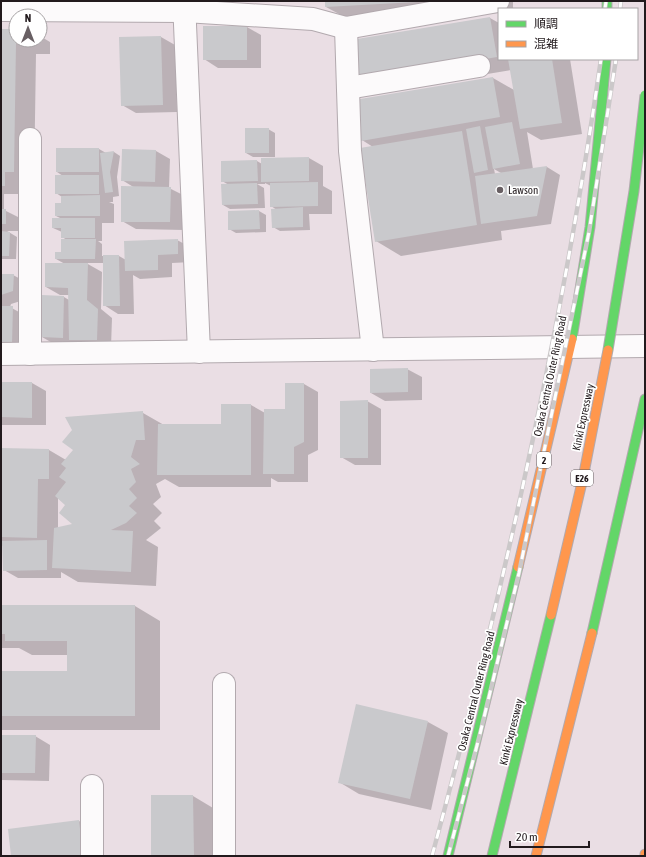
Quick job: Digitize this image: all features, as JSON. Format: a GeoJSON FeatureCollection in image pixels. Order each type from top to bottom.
{"type":"FeatureCollection","features":[{"type":"Feature","properties":{"kind":"main road","name":"Osaka Central Outer Ring Road"},"geometry":{"type":"LineString","coordinates":[[448,856],[571,346],[590,227],[606,60]]}},
{"type":"Feature","properties":{"kind":"main road","name":"Kinki Expressway"},"geometry":{"type":"LineString","coordinates":[[492,856],[545,643],[614,326],[637,179],[645,95]]}},
{"type":"Feature","properties":{"kind":"main road"},"geometry":{"type":"LineString","coordinates":[[536,856],[587,656],[645,399]]}},
{"type":"Feature","properties":{"kind":"street"},"geometry":{"type":"LineString","coordinates":[[1,10],[184,6],[313,19],[346,28],[498,1]]}},
{"type":"Feature","properties":{"kind":"street"},"geometry":{"type":"LineString","coordinates":[[184,6],[199,352]]}},
{"type":"Feature","properties":{"kind":"street"},"geometry":{"type":"LineString","coordinates":[[346,28],[350,151],[373,350]]}},
{"type":"Feature","properties":{"kind":"street"},"geometry":{"type":"LineString","coordinates":[[348,88],[478,66]]}},
{"type":"Feature","properties":{"kind":"street"},"geometry":{"type":"LineString","coordinates":[[30,139],[30,354]]}},
{"type":"Feature","properties":{"kind":"street"},"geometry":{"type":"LineString","coordinates":[[1,354],[645,346]]}},
{"type":"Feature","properties":{"kind":"street"},"geometry":{"type":"LineString","coordinates":[[224,684],[224,856]]}},
{"type":"Feature","properties":{"kind":"street"},"geometry":{"type":"LineString","coordinates":[[92,786],[92,856]]}},
{"type":"Feature","properties":{"kind":"building"},"geometry":{"type":"Polygon","coordinates":[[[325,1],[417,1],[417,2],[325,7],[325,1]]]}},
{"type":"Feature","properties":{"kind":"building"},"geometry":{"type":"Polygon","coordinates":[[[490,17],[497,57],[358,81],[351,40],[490,17]]]}},
{"type":"Feature","properties":{"kind":"building"},"geometry":{"type":"Polygon","coordinates":[[[203,26],[247,26],[247,60],[203,60],[203,26]]]}},
{"type":"Feature","properties":{"kind":"building"},"geometry":{"type":"Polygon","coordinates":[[[1,29],[8,29],[8,48],[16,48],[14,172],[5,172],[5,186],[1,186],[1,29]]]}},
{"type":"Feature","properties":{"kind":"building"},"geometry":{"type":"Polygon","coordinates":[[[161,36],[163,105],[121,106],[119,37],[161,36]]]}},
{"type":"Feature","properties":{"kind":"building"},"geometry":{"type":"Polygon","coordinates":[[[508,60],[552,60],[562,123],[520,129],[508,60]]]}},
{"type":"Feature","properties":{"kind":"building"},"geometry":{"type":"Polygon","coordinates":[[[493,77],[500,117],[361,141],[354,100],[493,77]]]}},
{"type":"Feature","properties":{"kind":"building"},"geometry":{"type":"Polygon","coordinates":[[[512,122],[520,164],[493,169],[485,127],[512,122]]]}},
{"type":"Feature","properties":{"kind":"building"},"geometry":{"type":"Polygon","coordinates":[[[480,126],[488,170],[474,173],[466,129],[480,126]]]}},
{"type":"Feature","properties":{"kind":"building"},"geometry":{"type":"Polygon","coordinates":[[[245,128],[269,128],[269,153],[245,153],[245,128]]]}},
{"type":"Feature","properties":{"kind":"building"},"geometry":{"type":"Polygon","coordinates":[[[462,131],[477,225],[375,242],[360,148],[462,131]]]}},
{"type":"Feature","properties":{"kind":"building"},"geometry":{"type":"Polygon","coordinates":[[[56,148],[99,148],[99,172],[56,172],[56,148]]]}},
{"type":"Feature","properties":{"kind":"building"},"geometry":{"type":"Polygon","coordinates":[[[122,149],[156,150],[155,182],[121,181],[122,149]]]}},
{"type":"Feature","properties":{"kind":"building"},"geometry":{"type":"Polygon","coordinates":[[[114,151],[110,172],[113,192],[105,193],[100,153],[114,151]]]}},
{"type":"Feature","properties":{"kind":"building"},"geometry":{"type":"Polygon","coordinates":[[[309,157],[309,181],[261,182],[261,158],[309,157]]]}},
{"type":"Feature","properties":{"kind":"building"},"geometry":{"type":"Polygon","coordinates":[[[257,160],[258,181],[221,182],[221,161],[257,160]]]}},
{"type":"Feature","properties":{"kind":"building"},"geometry":{"type":"Polygon","coordinates":[[[547,166],[537,216],[481,224],[475,176],[547,166]]]}},
{"type":"Feature","properties":{"kind":"building"},"geometry":{"type":"Polygon","coordinates":[[[55,175],[99,175],[99,194],[55,194],[55,175]]]}},
{"type":"Feature","properties":{"kind":"building"},"geometry":{"type":"Polygon","coordinates":[[[318,182],[318,206],[270,207],[270,183],[318,182]]]}},
{"type":"Feature","properties":{"kind":"building"},"geometry":{"type":"Polygon","coordinates":[[[257,183],[258,204],[222,205],[221,184],[257,183]]]}},
{"type":"Feature","properties":{"kind":"building"},"geometry":{"type":"Polygon","coordinates":[[[121,186],[171,187],[170,222],[121,222],[121,186]]]}},
{"type":"Feature","properties":{"kind":"building"},"geometry":{"type":"Polygon","coordinates":[[[100,195],[100,216],[55,216],[55,203],[61,203],[61,196],[100,195]]]}},
{"type":"Feature","properties":{"kind":"building"},"geometry":{"type":"Polygon","coordinates":[[[303,207],[303,227],[272,228],[271,209],[303,207]]]}},
{"type":"Feature","properties":{"kind":"building"},"geometry":{"type":"Polygon","coordinates":[[[1,209],[6,209],[6,224],[1,224],[1,209]]]}},
{"type":"Feature","properties":{"kind":"building"},"geometry":{"type":"Polygon","coordinates":[[[259,210],[260,229],[228,230],[228,211],[259,210]]]}},
{"type":"Feature","properties":{"kind":"building"},"geometry":{"type":"Polygon","coordinates":[[[52,218],[95,218],[95,238],[61,238],[61,228],[52,228],[52,218]]]}},
{"type":"Feature","properties":{"kind":"building"},"geometry":{"type":"Polygon","coordinates":[[[1,231],[10,232],[9,256],[1,256],[1,231]]]}},
{"type":"Feature","properties":{"kind":"building"},"geometry":{"type":"Polygon","coordinates":[[[61,239],[96,239],[95,259],[55,259],[55,252],[61,252],[61,239]]]}},
{"type":"Feature","properties":{"kind":"building"},"geometry":{"type":"Polygon","coordinates":[[[178,239],[178,254],[158,255],[158,270],[125,271],[124,241],[178,239]]]}},
{"type":"Feature","properties":{"kind":"building"},"geometry":{"type":"Polygon","coordinates":[[[103,255],[119,255],[120,306],[103,306],[103,255]]]}},
{"type":"Feature","properties":{"kind":"building"},"geometry":{"type":"Polygon","coordinates":[[[45,263],[88,263],[87,300],[98,309],[97,340],[69,340],[68,288],[45,287],[45,263]]]}},
{"type":"Feature","properties":{"kind":"building"},"geometry":{"type":"Polygon","coordinates":[[[1,274],[14,274],[13,291],[1,295],[1,274]]]}},
{"type":"Feature","properties":{"kind":"building"},"geometry":{"type":"Polygon","coordinates":[[[42,295],[64,296],[63,338],[41,337],[42,295]]]}},
{"type":"Feature","properties":{"kind":"building"},"geometry":{"type":"Polygon","coordinates":[[[1,306],[13,306],[12,344],[1,344],[1,306]]]}},
{"type":"Feature","properties":{"kind":"building"},"geometry":{"type":"Polygon","coordinates":[[[408,368],[408,392],[370,393],[370,369],[408,368]]]}},
{"type":"Feature","properties":{"kind":"building"},"geometry":{"type":"Polygon","coordinates":[[[1,382],[32,382],[32,418],[1,417],[1,382]]]}},
{"type":"Feature","properties":{"kind":"building"},"geometry":{"type":"Polygon","coordinates":[[[285,383],[304,383],[304,442],[294,447],[294,474],[263,474],[264,409],[285,409],[285,383]]]}},
{"type":"Feature","properties":{"kind":"building"},"geometry":{"type":"Polygon","coordinates":[[[368,400],[368,458],[340,458],[340,401],[368,400]]]}},
{"type":"Feature","properties":{"kind":"building"},"geometry":{"type":"Polygon","coordinates":[[[221,404],[251,404],[251,475],[157,475],[158,424],[221,424],[221,404]]]}},
{"type":"Feature","properties":{"kind":"building"},"geometry":{"type":"Polygon","coordinates":[[[143,411],[145,440],[136,440],[131,457],[140,464],[131,469],[136,482],[129,489],[137,498],[129,506],[137,513],[126,523],[111,530],[133,531],[131,572],[52,568],[54,528],[72,524],[59,513],[65,505],[55,496],[66,482],[59,477],[66,468],[61,464],[73,450],[62,442],[72,430],[65,417],[143,411]]]}},
{"type":"Feature","properties":{"kind":"building"},"geometry":{"type":"Polygon","coordinates":[[[1,448],[49,449],[49,479],[38,479],[37,538],[1,537],[1,448]]]}},
{"type":"Feature","properties":{"kind":"building"},"geometry":{"type":"Polygon","coordinates":[[[47,540],[47,570],[3,571],[2,541],[47,540]]]}},
{"type":"Feature","properties":{"kind":"building"},"geometry":{"type":"Polygon","coordinates":[[[1,605],[135,605],[135,716],[1,716],[1,671],[67,671],[67,641],[5,641],[5,634],[1,634],[1,605]]]}},
{"type":"Feature","properties":{"kind":"building"},"geometry":{"type":"Polygon","coordinates":[[[356,704],[428,721],[410,799],[338,783],[356,704]]]}},
{"type":"Feature","properties":{"kind":"building"},"geometry":{"type":"Polygon","coordinates":[[[1,735],[36,735],[35,773],[1,773],[1,735]]]}},
{"type":"Feature","properties":{"kind":"building"},"geometry":{"type":"Polygon","coordinates":[[[151,795],[193,795],[194,856],[151,856],[151,795]]]}},
{"type":"Feature","properties":{"kind":"building"},"geometry":{"type":"Polygon","coordinates":[[[79,820],[83,856],[11,856],[8,829],[79,820]]]}},
{"type":"Feature","properties":{"kind":"railway"},"geometry":{"type":"LineString","coordinates":[[605,8],[606,1]]}},
{"type":"Feature","properties":{"kind":"railway"},"geometry":{"type":"LineString","coordinates":[[620,8],[621,1]]}},
{"type":"Feature","properties":{"kind":"railway"},"geometry":{"type":"LineString","coordinates":[[432,856],[483,659],[528,460],[568,260],[601,60]]}},
{"type":"Feature","properties":{"kind":"railway"},"geometry":{"type":"LineString","coordinates":[[448,856],[480,734],[519,573],[589,232],[616,60]]}},
{"type":"Feature","properties":{"kind":"traffic: fast"},"geometry":{"type":"LineString","coordinates":[[607,1],[607,8]]}},
{"type":"Feature","properties":{"kind":"traffic: fast"},"geometry":{"type":"LineString","coordinates":[[572,339],[590,227],[606,60]]}},
{"type":"Feature","properties":{"kind":"traffic: fast"},"geometry":{"type":"LineString","coordinates":[[608,350],[634,191],[645,95]]}},
{"type":"Feature","properties":{"kind":"traffic: fast"},"geometry":{"type":"LineString","coordinates":[[592,633],[645,399]]}},
{"type":"Feature","properties":{"kind":"traffic: fast"},"geometry":{"type":"LineString","coordinates":[[448,856],[518,567]]}},
{"type":"Feature","properties":{"kind":"traffic: fast"},"geometry":{"type":"LineString","coordinates":[[492,856],[551,615]]}},
{"type":"Feature","properties":{"kind":"traffic: slow"},"geometry":{"type":"LineString","coordinates":[[518,567],[572,339]]}},
{"type":"Feature","properties":{"kind":"traffic: slow"},"geometry":{"type":"LineString","coordinates":[[551,615],[583,478],[608,350]]}},
{"type":"Feature","properties":{"kind":"traffic: slow"},"geometry":{"type":"LineString","coordinates":[[536,856],[592,633]]}},
{"type":"Feature","properties":{"kind":"place","name":"Lawson"},"geometry":{"type":"Point","coordinates":[500,190]}}]}
